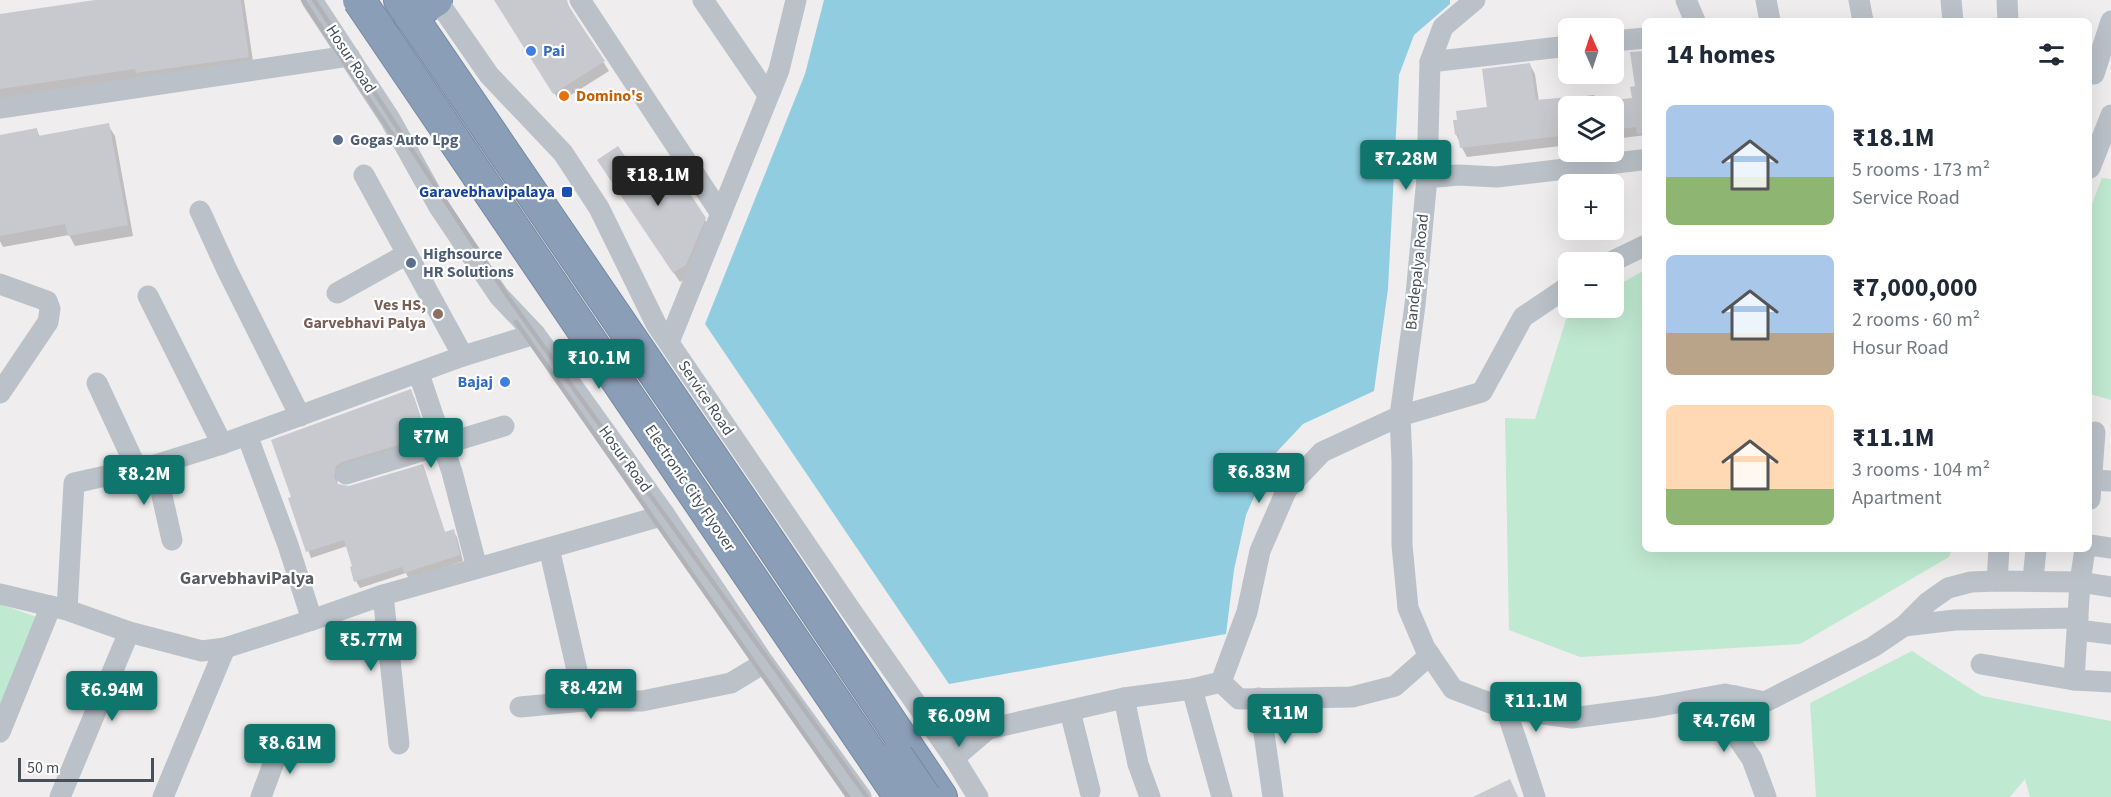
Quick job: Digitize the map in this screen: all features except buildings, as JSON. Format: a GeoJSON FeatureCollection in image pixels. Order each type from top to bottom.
{"type":"FeatureCollection","features":[{"type":"Feature","properties":{"kind":"highway","name":"Hosur Road"},"geometry":{"type":"LineString","coordinates":[[343,0],[863,791]]}},
{"type":"Feature","properties":{"kind":"highway","name":"Electronic City Flyover"},"geometry":{"type":"LineString","coordinates":[[359,0],[900,797]]}},
{"type":"Feature","properties":{"kind":"highway"},"geometry":{"type":"LineString","coordinates":[[414,3],[941,797]]}},
{"type":"Feature","properties":{"kind":"highway","name":"Electronic City Flyover"},"geometry":{"type":"LineString","coordinates":[[414,3],[925,797]]}},
{"type":"Feature","properties":{"kind":"highway"},"geometry":{"type":"LineString","coordinates":[[863,791],[906,745]]}},
{"type":"Feature","properties":{"kind":"street","name":"Hosur Road"},"geometry":{"type":"LineString","coordinates":[[312,0],[390,119],[439,207],[499,296],[535,334],[665,515],[764,663],[863,791]]}},
{"type":"Feature","properties":{"kind":"street"},"geometry":{"type":"LineString","coordinates":[[580,0],[721,214]]}},
{"type":"Feature","properties":{"kind":"street"},"geometry":{"type":"LineString","coordinates":[[703,0],[768,95]]}},
{"type":"Feature","properties":{"kind":"street"},"geometry":{"type":"LineString","coordinates":[[669,342],[779,70],[796,0]]}},
{"type":"Feature","properties":{"kind":"street","name":"Bandepalya Road"},"geometry":{"type":"LineString","coordinates":[[1475,0],[1443,27],[1430,62],[1427,178],[1415,304],[1400,416],[1402,545],[1408,608],[1430,655],[1453,689],[1506,709],[1572,718],[1655,707],[1725,694],[1765,702],[1873,647],[1904,626],[1928,602],[1948,588],[1971,582],[1997,580],[2080,582],[2111,587]]}},
{"type":"Feature","properties":{"kind":"street"},"geometry":{"type":"LineString","coordinates":[[1686,0],[1694,18]]}},
{"type":"Feature","properties":{"kind":"street"},"geometry":{"type":"LineString","coordinates":[[1766,0],[1769,18]]}},
{"type":"Feature","properties":{"kind":"street"},"geometry":{"type":"LineString","coordinates":[[1859,0],[1862,18]]}},
{"type":"Feature","properties":{"kind":"street"},"geometry":{"type":"LineString","coordinates":[[1951,0],[1953,18]]}},
{"type":"Feature","properties":{"kind":"street"},"geometry":{"type":"LineString","coordinates":[[2007,0],[2008,18]]}},
{"type":"Feature","properties":{"kind":"street","name":"Service Road"},"geometry":{"type":"LineString","coordinates":[[414,3],[489,75],[563,153],[599,208],[656,324],[954,758],[978,797]]}},
{"type":"Feature","properties":{"kind":"street"},"geometry":{"type":"LineString","coordinates":[[2098,76],[2111,21]]}},
{"type":"Feature","properties":{"kind":"street"},"geometry":{"type":"LineString","coordinates":[[1624,40],[1642,38]]}},
{"type":"Feature","properties":{"kind":"street"},"geometry":{"type":"LineString","coordinates":[[1430,62],[1558,47]]}},
{"type":"Feature","properties":{"kind":"street"},"geometry":{"type":"LineString","coordinates":[[0,108],[349,56]]}},
{"type":"Feature","properties":{"kind":"street"},"geometry":{"type":"LineString","coordinates":[[2092,163],[2111,115]]}},
{"type":"Feature","properties":{"kind":"street"},"geometry":{"type":"LineString","coordinates":[[1427,178],[1458,175],[1497,177],[1641,160]]}},
{"type":"Feature","properties":{"kind":"street"},"geometry":{"type":"LineString","coordinates":[[364,175],[464,356]]}},
{"type":"Feature","properties":{"kind":"street"},"geometry":{"type":"LineString","coordinates":[[200,211],[226,270],[300,416]]}},
{"type":"Feature","properties":{"kind":"street"},"geometry":{"type":"LineString","coordinates":[[1624,256],[1642,247]]}},
{"type":"Feature","properties":{"kind":"street"},"geometry":{"type":"LineString","coordinates":[[337,293],[407,254]]}},
{"type":"Feature","properties":{"kind":"street"},"geometry":{"type":"LineString","coordinates":[[0,284],[47,301],[50,309],[48,322],[0,393]]}},
{"type":"Feature","properties":{"kind":"street"},"geometry":{"type":"LineString","coordinates":[[1221,682],[1247,612],[1260,551],[1287,489],[1322,452],[1400,416],[1482,392],[1523,317],[1558,293]]}},
{"type":"Feature","properties":{"kind":"street"},"geometry":{"type":"LineString","coordinates":[[148,296],[222,444]]}},
{"type":"Feature","properties":{"kind":"street"},"geometry":{"type":"LineString","coordinates":[[0,732],[59,608],[74,483],[146,467],[222,444],[464,356],[535,334]]}},
{"type":"Feature","properties":{"kind":"street"},"geometry":{"type":"LineString","coordinates":[[419,374],[452,472],[477,568]]}},
{"type":"Feature","properties":{"kind":"street"},"geometry":{"type":"LineString","coordinates":[[98,383],[146,467],[172,540]]}},
{"type":"Feature","properties":{"kind":"street"},"geometry":{"type":"LineString","coordinates":[[346,474],[504,426]]}},
{"type":"Feature","properties":{"kind":"street"},"geometry":{"type":"LineString","coordinates":[[2095,432],[2097,487]]}},
{"type":"Feature","properties":{"kind":"street"},"geometry":{"type":"LineString","coordinates":[[247,435],[288,544],[312,620]]}},
{"type":"Feature","properties":{"kind":"street"},"geometry":{"type":"LineString","coordinates":[[0,594],[59,608],[129,632],[202,651],[225,648],[383,595],[665,515]]}},
{"type":"Feature","properties":{"kind":"street"},"geometry":{"type":"LineString","coordinates":[[2092,545],[2111,548]]}},
{"type":"Feature","properties":{"kind":"street"},"geometry":{"type":"LineString","coordinates":[[549,548],[584,701]]}},
{"type":"Feature","properties":{"kind":"street"},"geometry":{"type":"LineString","coordinates":[[1997,580],[1999,552]]}},
{"type":"Feature","properties":{"kind":"street"},"geometry":{"type":"LineString","coordinates":[[2033,580],[2037,552]]}},
{"type":"Feature","properties":{"kind":"street"},"geometry":{"type":"LineString","coordinates":[[2074,680],[2080,582],[2085,552]]}},
{"type":"Feature","properties":{"kind":"street"},"geometry":{"type":"LineString","coordinates":[[383,595],[399,744]]}},
{"type":"Feature","properties":{"kind":"street"},"geometry":{"type":"LineString","coordinates":[[1904,626],[1955,620],[2078,624],[2111,634]]}},
{"type":"Feature","properties":{"kind":"street"},"geometry":{"type":"LineString","coordinates":[[60,797],[129,632]]}},
{"type":"Feature","properties":{"kind":"street"},"geometry":{"type":"LineString","coordinates":[[163,797],[225,648]]}},
{"type":"Feature","properties":{"kind":"street"},"geometry":{"type":"LineString","coordinates":[[1221,682],[1239,699],[1352,697],[1395,686],[1430,655]]}},
{"type":"Feature","properties":{"kind":"street"},"geometry":{"type":"LineString","coordinates":[[520,707],[584,701],[642,701],[731,683],[764,663]]}},
{"type":"Feature","properties":{"kind":"street"},"geometry":{"type":"LineString","coordinates":[[1981,664],[2074,680],[2111,682]]}},
{"type":"Feature","properties":{"kind":"street"},"geometry":{"type":"LineString","coordinates":[[932,728],[988,729],[1124,698],[1192,689],[1221,682]]}},
{"type":"Feature","properties":{"kind":"street"},"geometry":{"type":"LineString","coordinates":[[1192,689],[1222,797]]}},
{"type":"Feature","properties":{"kind":"street"},"geometry":{"type":"LineString","coordinates":[[1736,696],[1739,740],[1752,759],[1766,797]]}},
{"type":"Feature","properties":{"kind":"street"},"geometry":{"type":"LineString","coordinates":[[1124,698],[1137,764],[1150,797]]}},
{"type":"Feature","properties":{"kind":"street"},"geometry":{"type":"LineString","coordinates":[[1259,698],[1273,797]]}},
{"type":"Feature","properties":{"kind":"street"},"geometry":{"type":"LineString","coordinates":[[1506,709],[1535,797]]}},
{"type":"Feature","properties":{"kind":"street"},"geometry":{"type":"LineString","coordinates":[[1070,711],[1090,791]]}},
{"type":"Feature","properties":{"kind":"street"},"geometry":{"type":"LineString","coordinates":[[954,758],[988,729]]}},
{"type":"Feature","properties":{"kind":"street"},"geometry":{"type":"LineString","coordinates":[[261,797],[282,740]]}},
{"type":"Feature","properties":{"kind":"green space"},"geometry":{"type":"Polygon","coordinates":[[[2102,178],[2111,179],[2111,400],[2092,395],[2092,204],[2102,178]]]}},
{"type":"Feature","properties":{"kind":"green space"},"geometry":{"type":"Polygon","coordinates":[[[1642,272],[1642,552],[1951,552],[1949,557],[1800,644],[1580,657],[1509,630],[1505,418],[1535,419],[1567,318],[1624,318],[1624,282],[1642,272]]]}},
{"type":"Feature","properties":{"kind":"green space"},"geometry":{"type":"Polygon","coordinates":[[[0,604],[42,619],[0,718],[0,604]]]}},
{"type":"Feature","properties":{"kind":"green space"},"geometry":{"type":"Polygon","coordinates":[[[1912,651],[1982,696],[2111,721],[2111,797],[2030,797],[2025,779],[2010,797],[1816,797],[1810,703],[1912,651]]]}},
{"type":"Feature","properties":{"kind":"water"},"geometry":{"type":"Polygon","coordinates":[[[824,0],[1450,0],[1450,4],[1414,35],[1399,75],[1388,289],[1374,391],[1303,424],[1271,458],[1246,515],[1234,570],[1226,634],[949,684],[705,324],[805,74],[824,0]]]}},
{"type":"Feature","properties":{"kind":"railway"},"geometry":{"type":"LineString","coordinates":[[303,0],[397,142]]}},
{"type":"Feature","properties":{"kind":"railway"},"geometry":{"type":"LineString","coordinates":[[314,0],[508,297],[867,797]]}},
{"type":"Feature","properties":{"kind":"railway"},"geometry":{"type":"LineString","coordinates":[[516,322],[848,797]]}},
{"type":"Feature","properties":{"kind":"place","name":"Pai"},"geometry":{"type":"Point","coordinates":[531,51]}},
{"type":"Feature","properties":{"kind":"place","name":"Domino's"},"geometry":{"type":"Point","coordinates":[564,96]}},
{"type":"Feature","properties":{"kind":"place","name":"Gogas Auto Lpg"},"geometry":{"type":"Point","coordinates":[338,140]}},
{"type":"Feature","properties":{"kind":"place","name":"Garavebhavipalaya"},"geometry":{"type":"Point","coordinates":[567,192]}},
{"type":"Feature","properties":{"kind":"place","name":"Highsource HR Solutions"},"geometry":{"type":"Point","coordinates":[411,263]}},
{"type":"Feature","properties":{"kind":"place","name":"Ves HS, Garvebhavi Palya"},"geometry":{"type":"Point","coordinates":[438,314]}},
{"type":"Feature","properties":{"kind":"place","name":"Bajaj"},"geometry":{"type":"Point","coordinates":[505,382]}},
{"type":"Feature","properties":{"kind":"district","name":"GarvebhaviPalya"},"geometry":{"type":"Point","coordinates":[247,578]}}]}
